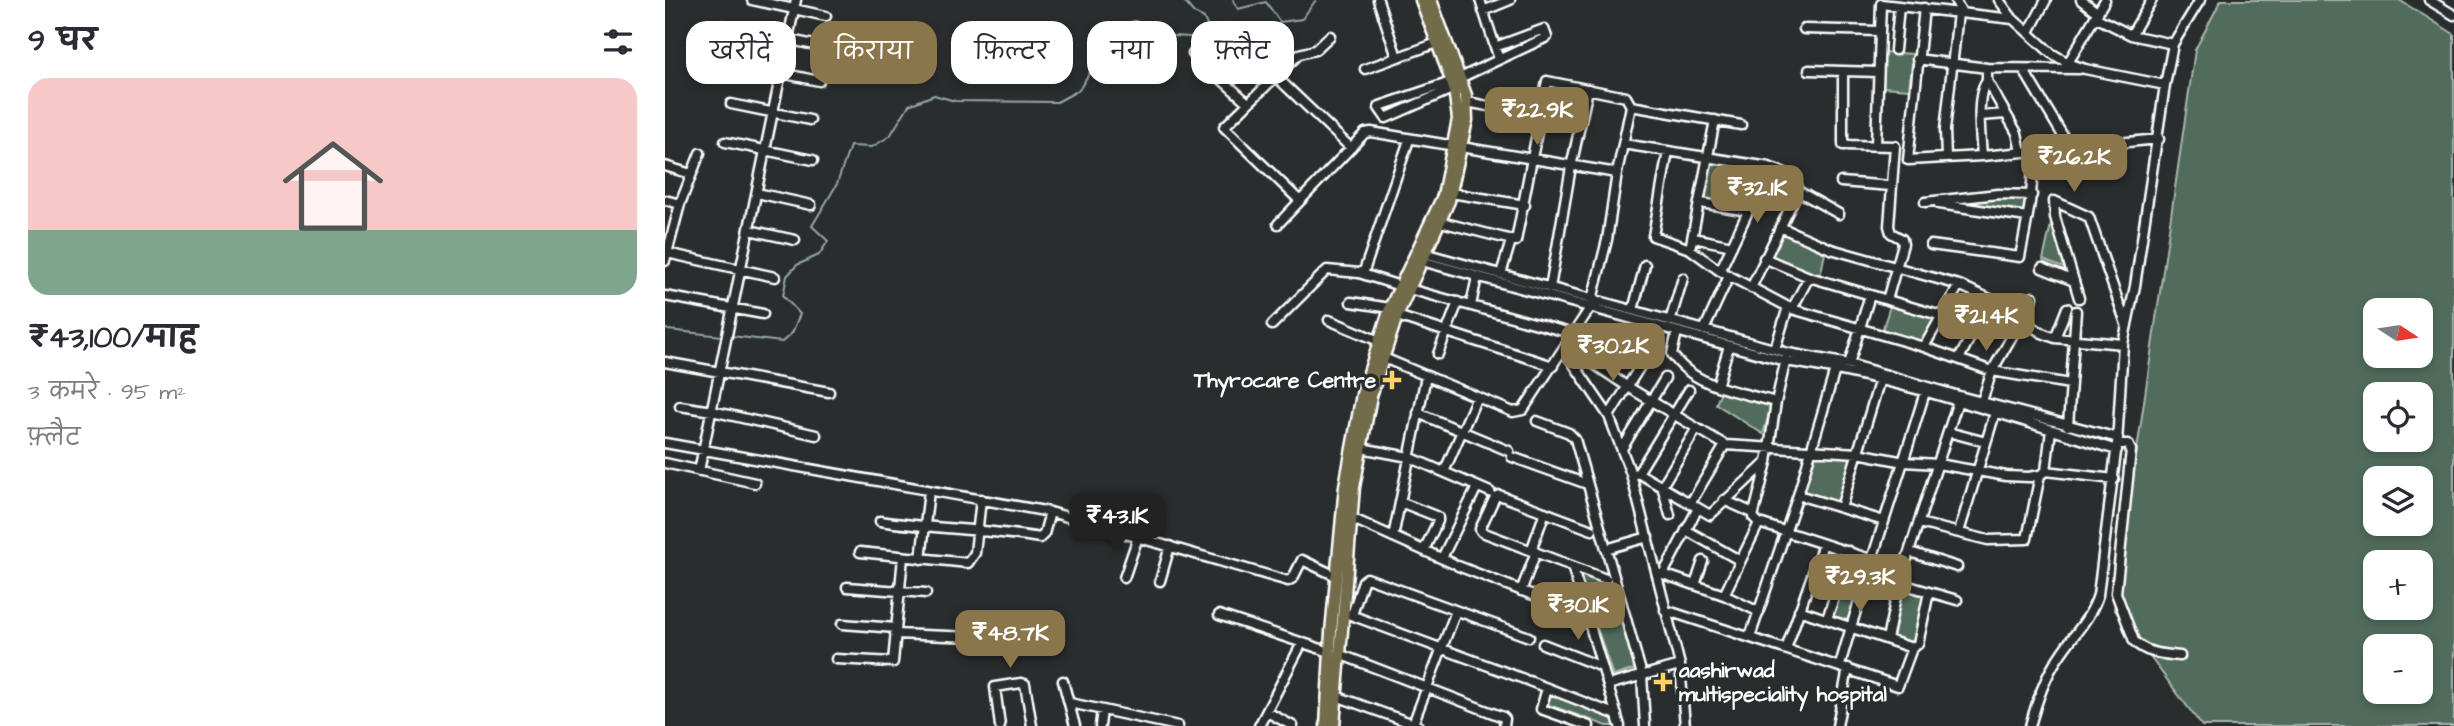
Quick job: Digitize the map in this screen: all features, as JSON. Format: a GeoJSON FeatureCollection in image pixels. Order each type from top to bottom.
{"type":"FeatureCollection","features":[{"type":"Feature","properties":{"kind":"main road"},"geometry":{"type":"LineString","coordinates":[[1420,256],[1443,197],[1467,120],[1467,102],[1455,83],[1421,0]]}},
{"type":"Feature","properties":{"kind":"main road"},"geometry":{"type":"LineString","coordinates":[[1334,726],[1336,576],[1345,486],[1362,394],[1404,288],[1441,222],[1451,193],[1457,147],[1455,83],[1431,0]]}},
{"type":"Feature","properties":{"kind":"main road"},"geometry":{"type":"LineString","coordinates":[[1326,726],[1334,653],[1347,613],[1354,487],[1379,341],[1394,312]]}},
{"type":"Feature","properties":{"kind":"street"},"geometry":{"type":"LineString","coordinates":[[753,0],[795,5],[826,16]]}},
{"type":"Feature","properties":{"kind":"street"},"geometry":{"type":"LineString","coordinates":[[1378,0],[1397,57]]}},
{"type":"Feature","properties":{"kind":"street"},"geometry":{"type":"LineString","coordinates":[[1480,0],[1499,60]]}},
{"type":"Feature","properties":{"kind":"street"},"geometry":{"type":"LineString","coordinates":[[1483,11],[1510,0]]}},
{"type":"Feature","properties":{"kind":"street"},"geometry":{"type":"LineString","coordinates":[[1946,158],[1945,130],[1960,13],[1955,0]]}},
{"type":"Feature","properties":{"kind":"street"},"geometry":{"type":"LineString","coordinates":[[1999,0],[2013,19],[2068,63],[2165,85]]}},
{"type":"Feature","properties":{"kind":"street"},"geometry":{"type":"LineString","coordinates":[[2029,32],[2046,0]]}},
{"type":"Feature","properties":{"kind":"street"},"geometry":{"type":"LineString","coordinates":[[2081,0],[2097,15],[2131,35],[2173,44]]}},
{"type":"Feature","properties":{"kind":"street"},"geometry":{"type":"LineString","coordinates":[[2068,63],[2105,0]]}},
{"type":"Feature","properties":{"kind":"street"},"geometry":{"type":"LineString","coordinates":[[2131,35],[2152,0]]}},
{"type":"Feature","properties":{"kind":"street"},"geometry":{"type":"LineString","coordinates":[[2031,726],[2038,696],[2058,657],[2095,603],[2114,479],[2123,344],[2159,139],[2165,85],[2173,44],[2200,0]]}},
{"type":"Feature","properties":{"kind":"street"},"geometry":{"type":"LineString","coordinates":[[2429,0],[2454,15]]}},
{"type":"Feature","properties":{"kind":"street"},"geometry":{"type":"LineString","coordinates":[[1876,145],[1881,4],[2013,19]]}},
{"type":"Feature","properties":{"kind":"street"},"geometry":{"type":"LineString","coordinates":[[1895,50],[1899,6]]}},
{"type":"Feature","properties":{"kind":"street"},"geometry":{"type":"LineString","coordinates":[[1908,160],[1924,8]]}},
{"type":"Feature","properties":{"kind":"street"},"geometry":{"type":"LineString","coordinates":[[1455,83],[1379,108],[1385,118],[1455,83],[1499,60],[1547,37],[1544,29],[1495,47]]}},
{"type":"Feature","properties":{"kind":"street"},"geometry":{"type":"LineString","coordinates":[[1804,29],[1879,31]]}},
{"type":"Feature","properties":{"kind":"street"},"geometry":{"type":"LineString","coordinates":[[1294,59],[1299,54],[1315,50],[1330,36]]}},
{"type":"Feature","properties":{"kind":"street"},"geometry":{"type":"LineString","coordinates":[[1364,69],[1437,43]]}},
{"type":"Feature","properties":{"kind":"street"},"geometry":{"type":"LineString","coordinates":[[1917,59],[1987,68],[2085,69]]}},
{"type":"Feature","properties":{"kind":"street"},"geometry":{"type":"LineString","coordinates":[[1987,68],[1987,81],[2017,133],[2021,152]]}},
{"type":"Feature","properties":{"kind":"street"},"geometry":{"type":"LineString","coordinates":[[2023,69],[2069,146]]}},
{"type":"Feature","properties":{"kind":"street"},"geometry":{"type":"LineString","coordinates":[[1809,70],[1878,72]]}},
{"type":"Feature","properties":{"kind":"street"},"geometry":{"type":"LineString","coordinates":[[1843,71],[1843,145],[1895,146],[1889,230],[1903,241],[1887,300]]}},
{"type":"Feature","properties":{"kind":"street"},"geometry":{"type":"LineString","coordinates":[[1378,356],[1513,412],[1520,411],[1565,348],[1591,303],[1607,240],[1631,106],[1626,97],[1547,81],[1517,239],[1511,241],[1441,222]]}},
{"type":"Feature","properties":{"kind":"street"},"geometry":{"type":"LineString","coordinates":[[1982,156],[1980,116],[1983,85],[1987,81]]}},
{"type":"Feature","properties":{"kind":"street"},"geometry":{"type":"LineString","coordinates":[[699,471],[779,84]]}},
{"type":"Feature","properties":{"kind":"street"},"geometry":{"type":"LineString","coordinates":[[1227,84],[1248,103]]}},
{"type":"Feature","properties":{"kind":"street"},"geometry":{"type":"LineString","coordinates":[[1267,84],[1224,127],[1300,201]]}},
{"type":"Feature","properties":{"kind":"street"},"geometry":{"type":"LineString","coordinates":[[1283,84],[1351,148]]}},
{"type":"Feature","properties":{"kind":"street"},"geometry":{"type":"LineString","coordinates":[[1550,288],[1588,89]]}},
{"type":"Feature","properties":{"kind":"street"},"geometry":{"type":"LineString","coordinates":[[1467,102],[1540,116]]}},
{"type":"Feature","properties":{"kind":"street"},"geometry":{"type":"LineString","coordinates":[[731,104],[810,120]]}},
{"type":"Feature","properties":{"kind":"street"},"geometry":{"type":"LineString","coordinates":[[1631,106],[1741,125]]}},
{"type":"Feature","properties":{"kind":"street"},"geometry":{"type":"LineString","coordinates":[[1980,116],[2006,114]]}},
{"type":"Feature","properties":{"kind":"street"},"geometry":{"type":"LineString","coordinates":[[1691,249],[1715,120]]}},
{"type":"Feature","properties":{"kind":"street"},"geometry":{"type":"LineString","coordinates":[[1278,224],[1365,134],[1371,132],[1617,173]]}},
{"type":"Feature","properties":{"kind":"street"},"geometry":{"type":"LineString","coordinates":[[1894,159],[1982,156],[2159,139]]}},
{"type":"Feature","properties":{"kind":"street"},"geometry":{"type":"LineString","coordinates":[[1359,273],[1364,271],[1409,140]]}},
{"type":"Feature","properties":{"kind":"street"},"geometry":{"type":"LineString","coordinates":[[725,142],[813,160]]}},
{"type":"Feature","properties":{"kind":"street"},"geometry":{"type":"LineString","coordinates":[[1623,144],[1769,167],[1793,176],[1798,191],[1839,214]]}},
{"type":"Feature","properties":{"kind":"street"},"geometry":{"type":"LineString","coordinates":[[1668,151],[1652,241],[1691,249],[1720,271],[1790,308],[1924,347],[1992,371],[2070,384]]}},
{"type":"Feature","properties":{"kind":"street"},"geometry":{"type":"LineString","coordinates":[[1931,245],[2020,257],[2034,178],[2032,151]]}},
{"type":"Feature","properties":{"kind":"street"},"geometry":{"type":"LineString","coordinates":[[700,153],[668,234],[666,257],[775,277]]}},
{"type":"Feature","properties":{"kind":"street"},"geometry":{"type":"LineString","coordinates":[[665,166],[691,174]]}},
{"type":"Feature","properties":{"kind":"street"},"geometry":{"type":"LineString","coordinates":[[1720,271],[1769,167]]}},
{"type":"Feature","properties":{"kind":"street"},"geometry":{"type":"LineString","coordinates":[[1841,183],[1891,186]]}},
{"type":"Feature","properties":{"kind":"street"},"geometry":{"type":"LineString","coordinates":[[1751,288],[1798,191]]}},
{"type":"Feature","properties":{"kind":"street"},"geometry":{"type":"LineString","coordinates":[[757,193],[811,205]]}},
{"type":"Feature","properties":{"kind":"street"},"geometry":{"type":"LineString","coordinates":[[1451,193],[1525,205]]}},
{"type":"Feature","properties":{"kind":"street"},"geometry":{"type":"LineString","coordinates":[[2027,217],[1925,202],[1998,194],[2032,195]]}},
{"type":"Feature","properties":{"kind":"street"},"geometry":{"type":"LineString","coordinates":[[665,200],[680,204]]}},
{"type":"Feature","properties":{"kind":"street"},"geometry":{"type":"LineString","coordinates":[[2080,298],[2055,217],[2054,201],[2089,217],[2126,324]]}},
{"type":"Feature","properties":{"kind":"street"},"geometry":{"type":"LineString","coordinates":[[1701,203],[1748,211]]}},
{"type":"Feature","properties":{"kind":"street"},"geometry":{"type":"LineString","coordinates":[[1780,227],[1831,249],[1959,285],[1990,299],[2042,333],[2055,338],[2123,344]]}},
{"type":"Feature","properties":{"kind":"street"},"geometry":{"type":"LineString","coordinates":[[750,230],[795,240]]}},
{"type":"Feature","properties":{"kind":"street"},"geometry":{"type":"LineString","coordinates":[[1693,238],[1732,246]]}},
{"type":"Feature","properties":{"kind":"street"},"geometry":{"type":"LineString","coordinates":[[1501,274],[1511,241]]}},
{"type":"Feature","properties":{"kind":"street"},"geometry":{"type":"LineString","coordinates":[[1420,256],[1550,288],[1677,332],[1730,346],[1836,365],[2051,430],[2128,444],[2131,450],[2116,578],[2117,600],[2139,647],[2180,656]]}},
{"type":"Feature","properties":{"kind":"street"},"geometry":{"type":"LineString","coordinates":[[1420,256],[1477,277],[1633,310],[1775,349],[1786,357]]}},
{"type":"Feature","properties":{"kind":"street"},"geometry":{"type":"LineString","coordinates":[[1764,258],[1809,277],[1942,316]]}},
{"type":"Feature","properties":{"kind":"street"},"geometry":{"type":"LineString","coordinates":[[1633,310],[1646,265]]}},
{"type":"Feature","properties":{"kind":"street"},"geometry":{"type":"LineString","coordinates":[[2042,268],[2074,281]]}},
{"type":"Feature","properties":{"kind":"street"},"geometry":{"type":"LineString","coordinates":[[1272,325],[1327,270],[1359,273],[1404,288],[1574,334]]}},
{"type":"Feature","properties":{"kind":"street"},"geometry":{"type":"LineString","coordinates":[[1704,330],[1729,276]]}},
{"type":"Feature","properties":{"kind":"street"},"geometry":{"type":"LineString","coordinates":[[1471,305],[1477,277]]}},
{"type":"Feature","properties":{"kind":"street"},"geometry":{"type":"LineString","coordinates":[[1775,349],[1790,308],[1809,277]]}},
{"type":"Feature","properties":{"kind":"street"},"geometry":{"type":"LineString","coordinates":[[1670,321],[1683,278]]}},
{"type":"Feature","properties":{"kind":"street"},"geometry":{"type":"LineString","coordinates":[[1924,347],[1959,285]]}},
{"type":"Feature","properties":{"kind":"street"},"geometry":{"type":"LineString","coordinates":[[1850,363],[1870,295]]}},
{"type":"Feature","properties":{"kind":"street"},"geometry":{"type":"LineString","coordinates":[[665,296],[763,314]]}},
{"type":"Feature","properties":{"kind":"street"},"geometry":{"type":"LineString","coordinates":[[1982,401],[1992,371],[2032,297]]}},
{"type":"Feature","properties":{"kind":"street"},"geometry":{"type":"LineString","coordinates":[[1959,359],[1990,299]]}},
{"type":"Feature","properties":{"kind":"street"},"geometry":{"type":"LineString","coordinates":[[1351,302],[1394,312],[1553,366]]}},
{"type":"Feature","properties":{"kind":"street"},"geometry":{"type":"LineString","coordinates":[[1438,354],[1458,302]]}},
{"type":"Feature","properties":{"kind":"street"},"geometry":{"type":"LineString","coordinates":[[2055,338],[2067,307]]}},
{"type":"Feature","properties":{"kind":"street"},"geometry":{"type":"LineString","coordinates":[[2068,426],[2076,311]]}},
{"type":"Feature","properties":{"kind":"street"},"geometry":{"type":"LineString","coordinates":[[1329,320],[1379,341]]}},
{"type":"Feature","properties":{"kind":"street"},"geometry":{"type":"LineString","coordinates":[[1677,332],[1672,354],[1676,361],[1698,377],[1717,386],[1776,402]]}},
{"type":"Feature","properties":{"kind":"street"},"geometry":{"type":"LineString","coordinates":[[1717,386],[1730,346]]}},
{"type":"Feature","properties":{"kind":"street"},"geometry":{"type":"LineString","coordinates":[[1565,348],[1725,445],[1858,453],[2006,477],[2043,473],[2114,479]]}},
{"type":"Feature","properties":{"kind":"street"},"geometry":{"type":"LineString","coordinates":[[1565,348],[1609,416],[1635,473],[1680,665],[1685,726]]}},
{"type":"Feature","properties":{"kind":"street"},"geometry":{"type":"LineString","coordinates":[[1606,372],[1619,352]]}},
{"type":"Feature","properties":{"kind":"street"},"geometry":{"type":"LineString","coordinates":[[1786,357],[1767,462],[1753,517],[1759,523],[1870,559]]}},
{"type":"Feature","properties":{"kind":"street"},"geometry":{"type":"LineString","coordinates":[[665,362],[829,392]]}},
{"type":"Feature","properties":{"kind":"street"},"geometry":{"type":"LineString","coordinates":[[1836,365],[1850,363],[2068,426],[2117,444]]}},
{"type":"Feature","properties":{"kind":"street"},"geometry":{"type":"LineString","coordinates":[[1609,416],[1641,365]]}},
{"type":"Feature","properties":{"kind":"street"},"geometry":{"type":"LineString","coordinates":[[1750,637],[1798,495],[1836,365]]}},
{"type":"Feature","properties":{"kind":"street"},"geometry":{"type":"LineString","coordinates":[[1393,537],[1426,376]]}},
{"type":"Feature","properties":{"kind":"street"},"geometry":{"type":"LineString","coordinates":[[1622,449],[1665,378]]}},
{"type":"Feature","properties":{"kind":"street"},"geometry":{"type":"LineString","coordinates":[[1840,508],[1880,379]]}},
{"type":"Feature","properties":{"kind":"street"},"geometry":{"type":"LineString","coordinates":[[1635,473],[1689,390]]}},
{"type":"Feature","properties":{"kind":"street"},"geometry":{"type":"LineString","coordinates":[[1837,726],[1851,626],[1925,392]]}},
{"type":"Feature","properties":{"kind":"street"},"geometry":{"type":"LineString","coordinates":[[1444,472],[1477,397]]}},
{"type":"Feature","properties":{"kind":"street"},"geometry":{"type":"LineString","coordinates":[[1887,639],[1899,583],[1958,401]]}},
{"type":"Feature","properties":{"kind":"street"},"geometry":{"type":"LineString","coordinates":[[680,406],[816,435]]}},
{"type":"Feature","properties":{"kind":"street"},"geometry":{"type":"LineString","coordinates":[[1418,413],[1510,454],[1587,484]]}},
{"type":"Feature","properties":{"kind":"street"},"geometry":{"type":"LineString","coordinates":[[1959,532],[1994,413]]}},
{"type":"Feature","properties":{"kind":"street"},"geometry":{"type":"LineString","coordinates":[[1537,421],[1572,436],[1642,675],[1645,726]]}},
{"type":"Feature","properties":{"kind":"street"},"geometry":{"type":"LineString","coordinates":[[1670,515],[1662,486],[1697,428]]}},
{"type":"Feature","properties":{"kind":"street"},"geometry":{"type":"LineString","coordinates":[[1919,523],[1999,541],[2027,539],[2051,430]]}},
{"type":"Feature","properties":{"kind":"street"},"geometry":{"type":"LineString","coordinates":[[1948,432],[1986,442]]}},
{"type":"Feature","properties":{"kind":"street"},"geometry":{"type":"LineString","coordinates":[[665,443],[1050,512],[1288,581],[1293,578],[1302,560],[1336,576]]}},
{"type":"Feature","properties":{"kind":"street"},"geometry":{"type":"LineString","coordinates":[[1660,574],[1686,530],[1694,506],[1725,445]]}},
{"type":"Feature","properties":{"kind":"street"},"geometry":{"type":"LineString","coordinates":[[1361,448],[1409,457],[1490,492]]}},
{"type":"Feature","properties":{"kind":"street"},"geometry":{"type":"LineString","coordinates":[[1635,473],[1710,514],[1767,462]]}},
{"type":"Feature","properties":{"kind":"street"},"geometry":{"type":"LineString","coordinates":[[665,463],[755,483]]}},
{"type":"Feature","properties":{"kind":"street"},"geometry":{"type":"LineString","coordinates":[[1442,558],[1477,487]]}},
{"type":"Feature","properties":{"kind":"street"},"geometry":{"type":"LineString","coordinates":[[921,559],[929,491]]}},
{"type":"Feature","properties":{"kind":"street"},"geometry":{"type":"LineString","coordinates":[[1592,530],[1497,495],[1480,529],[1606,579]]}},
{"type":"Feature","properties":{"kind":"street"},"geometry":{"type":"LineString","coordinates":[[1798,495],[1884,521]]}},
{"type":"Feature","properties":{"kind":"street"},"geometry":{"type":"LineString","coordinates":[[859,552],[968,563],[975,553],[981,499]]}},
{"type":"Feature","properties":{"kind":"street"},"geometry":{"type":"LineString","coordinates":[[1724,500],[1753,513]]}},
{"type":"Feature","properties":{"kind":"street"},"geometry":{"type":"LineString","coordinates":[[1400,502],[1438,517],[1424,550]]}},
{"type":"Feature","properties":{"kind":"street"},"geometry":{"type":"LineString","coordinates":[[880,521],[1042,538],[1050,512]]}},
{"type":"Feature","properties":{"kind":"street"},"geometry":{"type":"LineString","coordinates":[[1521,591],[1545,512]]}},
{"type":"Feature","properties":{"kind":"street"},"geometry":{"type":"LineString","coordinates":[[1351,518],[1455,564],[1587,616]]}},
{"type":"Feature","properties":{"kind":"street"},"geometry":{"type":"LineString","coordinates":[[1724,595],[1759,523]]}},
{"type":"Feature","properties":{"kind":"street"},"geometry":{"type":"LineString","coordinates":[[1686,530],[1739,560]]}},
{"type":"Feature","properties":{"kind":"street"},"geometry":{"type":"LineString","coordinates":[[1124,579],[1137,537]]}},
{"type":"Feature","properties":{"kind":"street"},"geometry":{"type":"LineString","coordinates":[[1606,549],[1648,537]]}},
{"type":"Feature","properties":{"kind":"street"},"geometry":{"type":"LineString","coordinates":[[1786,649],[1823,544]]}},
{"type":"Feature","properties":{"kind":"street"},"geometry":{"type":"LineString","coordinates":[[1160,582],[1170,546]]}},
{"type":"Feature","properties":{"kind":"street"},"geometry":{"type":"LineString","coordinates":[[1827,619],[1849,551]]}},
{"type":"Feature","properties":{"kind":"street"},"geometry":{"type":"LineString","coordinates":[[1910,552],[1957,567]]}},
{"type":"Feature","properties":{"kind":"street"},"geometry":{"type":"LineString","coordinates":[[836,659],[893,662],[898,591],[904,557]]}},
{"type":"Feature","properties":{"kind":"street"},"geometry":{"type":"LineString","coordinates":[[1695,585],[1703,561]]}},
{"type":"Feature","properties":{"kind":"street"},"geometry":{"type":"LineString","coordinates":[[1572,566],[1620,726]]}},
{"type":"Feature","properties":{"kind":"street"},"geometry":{"type":"LineString","coordinates":[[1660,574],[1724,595],[1759,612]]}},
{"type":"Feature","properties":{"kind":"street"},"geometry":{"type":"LineString","coordinates":[[1529,637],[1365,578],[1347,613],[1617,715]]}},
{"type":"Feature","properties":{"kind":"street"},"geometry":{"type":"LineString","coordinates":[[1899,583],[1957,600]]}},
{"type":"Feature","properties":{"kind":"street"},"geometry":{"type":"LineString","coordinates":[[847,587],[926,593]]}},
{"type":"Feature","properties":{"kind":"street"},"geometry":{"type":"LineString","coordinates":[[1665,610],[1898,685],[1912,648],[1918,644],[1929,593]]}},
{"type":"Feature","properties":{"kind":"street"},"geometry":{"type":"LineString","coordinates":[[1799,610],[1912,648]]}},
{"type":"Feature","properties":{"kind":"street"},"geometry":{"type":"LineString","coordinates":[[1336,696],[1416,725],[1427,687],[1457,611]]}},
{"type":"Feature","properties":{"kind":"street"},"geometry":{"type":"LineString","coordinates":[[1219,615],[1334,653],[1503,716],[1504,726]]}},
{"type":"Feature","properties":{"kind":"street"},"geometry":{"type":"LineString","coordinates":[[842,624],[895,631],[1000,638],[1032,635]]}},
{"type":"Feature","properties":{"kind":"street"},"geometry":{"type":"LineString","coordinates":[[1259,726],[1302,643]]}},
{"type":"Feature","properties":{"kind":"street"},"geometry":{"type":"LineString","coordinates":[[1543,644],[1602,667]]}},
{"type":"Feature","properties":{"kind":"street"},"geometry":{"type":"LineString","coordinates":[[1608,685],[1680,665]]}},
{"type":"Feature","properties":{"kind":"street"},"geometry":{"type":"LineString","coordinates":[[1063,681],[1075,726]]}},
{"type":"Feature","properties":{"kind":"street"},"geometry":{"type":"LineString","coordinates":[[1000,726],[995,687],[1021,682],[1025,684],[1033,726]]}},
{"type":"Feature","properties":{"kind":"street"},"geometry":{"type":"LineString","coordinates":[[1547,688],[1541,709],[1589,726]]}},
{"type":"Feature","properties":{"kind":"street"},"geometry":{"type":"LineString","coordinates":[[1070,703],[1178,726]]}},
{"type":"Feature","properties":{"kind":"street"},"geometry":{"type":"LineString","coordinates":[[1100,726],[1102,710]]}},
{"type":"Feature","properties":{"kind":"street"},"geometry":{"type":"LineString","coordinates":[[1267,712],[1293,726]]}},
{"type":"Feature","properties":{"kind":"green space"},"geometry":{"type":"Polygon","coordinates":[[[2221,0],[2399,0],[2454,34],[2454,726],[2202,726],[2114,609],[2195,50],[2221,0]]]}},
{"type":"Feature","properties":{"kind":"green space"},"geometry":{"type":"Polygon","coordinates":[[[1884,52],[1913,54],[1909,89],[1883,87],[1884,52]]]}},
{"type":"Feature","properties":{"kind":"green space"},"geometry":{"type":"Polygon","coordinates":[[[1710,162],[1764,171],[1748,205],[1704,199],[1710,162]]]}},
{"type":"Feature","properties":{"kind":"green space"},"geometry":{"type":"Polygon","coordinates":[[[2027,197],[2024,214],[1967,206],[1967,200],[2027,197]]]}},
{"type":"Feature","properties":{"kind":"green space"},"geometry":{"type":"Polygon","coordinates":[[[2051,224],[2053,225],[2066,269],[2043,260],[2051,224]]]}},
{"type":"Feature","properties":{"kind":"green space"},"geometry":{"type":"Polygon","coordinates":[[[1782,232],[1825,253],[1820,277],[1770,257],[1782,232]]]}},
{"type":"Feature","properties":{"kind":"green space"},"geometry":{"type":"Polygon","coordinates":[[[1890,306],[1936,319],[1924,343],[1882,331],[1890,306]]]}},
{"type":"Feature","properties":{"kind":"green space"},"geometry":{"type":"Polygon","coordinates":[[[1721,391],[1772,404],[1763,434],[1716,404],[1721,391]]]}},
{"type":"Feature","properties":{"kind":"green space"},"geometry":{"type":"Polygon","coordinates":[[[1815,452],[1853,456],[1838,503],[1803,492],[1815,452]]]}},
{"type":"Feature","properties":{"kind":"green space"},"geometry":{"type":"Polygon","coordinates":[[[1850,557],[1866,562],[1848,621],[1833,616],[1850,557]]]}},
{"type":"Feature","properties":{"kind":"green space"},"geometry":{"type":"Polygon","coordinates":[[[1579,573],[1610,583],[1635,669],[1613,676],[1579,573]]]}},
{"type":"Feature","properties":{"kind":"green space"},"geometry":{"type":"Polygon","coordinates":[[[1901,588],[1926,596],[1914,644],[1890,637],[1901,588]]]}},
{"type":"Feature","properties":{"kind":"green space"},"geometry":{"type":"Polygon","coordinates":[[[1550,688],[1614,710],[1619,726],[1607,726],[1544,703],[1550,688]]]}},
{"type":"Feature","properties":{"kind":"waterway"},"geometry":{"type":"LineString","coordinates":[[731,336],[782,342],[792,333],[800,314],[783,296],[787,276],[797,265],[819,255],[828,241],[812,226],[837,184],[850,146],[872,147],[890,136],[909,105],[934,95],[955,101],[1057,102],[1079,90],[1092,69],[1097,42],[1106,29],[1135,21],[1173,36],[1190,37],[1210,33],[1204,18],[1194,13],[1183,0]]}},
{"type":"Feature","properties":{"kind":"waterway"},"geometry":{"type":"LineString","coordinates":[[1233,0],[1238,9],[1266,2],[1280,22],[1302,19],[1316,0]]}},
{"type":"Feature","properties":{"kind":"waterway"},"geometry":{"type":"LineString","coordinates":[[665,328],[722,336]]}},
{"type":"Feature","properties":{"kind":"place","name":"Thyrocare Centre"},"geometry":{"type":"Point","coordinates":[1392,380]}},
{"type":"Feature","properties":{"kind":"place","name":"aashirwad multispeciality hospital"},"geometry":{"type":"Point","coordinates":[1663,682]}}]}
